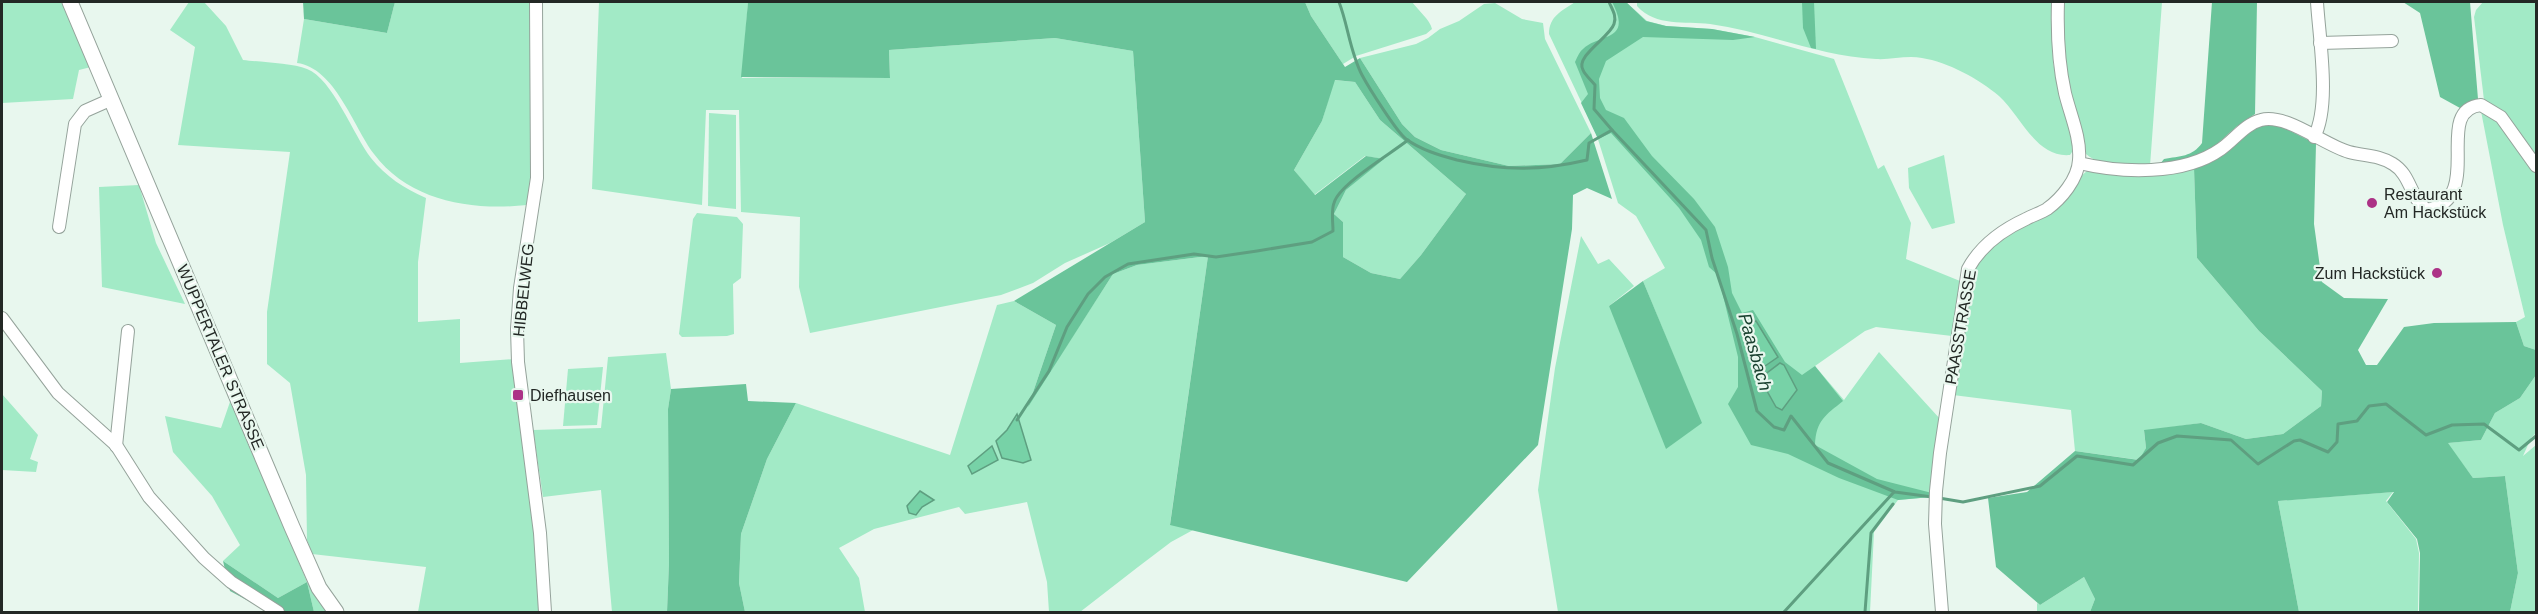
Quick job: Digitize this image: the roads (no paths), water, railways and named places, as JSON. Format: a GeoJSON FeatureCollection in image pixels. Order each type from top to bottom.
{"type":"FeatureCollection","features":[{"type":"Feature","properties":{"kind":"main road","name":"WUPPERTALER STRASSE"},"geometry":{"type":"LineString","coordinates":[[70,2],[292,527],[320,588],[336,612]]}},
{"type":"Feature","properties":{"kind":"street","name":"HIBBELWEG"},"geometry":{"type":"LineString","coordinates":[[536,2],[537,178],[520,288],[518,362],[540,533],[545,612]]}},
{"type":"Feature","properties":{"kind":"street"},"geometry":{"type":"LineString","coordinates":[[2058,2],[2057,39],[2060,66],[2079,148],[2079,163],[2106,169],[2144,170],[2197,162],[2220,150],[2252,123],[2262,119],[2280,120],[2350,152],[2375,156],[2394,164],[2407,178],[2419,204],[2427,210],[2444,203],[2454,190],[2459,173],[2458,128],[2464,113],[2472,106],[2481,105],[2501,117],[2536,166]]}},
{"type":"Feature","properties":{"kind":"street"},"geometry":{"type":"LineString","coordinates":[[2314,136],[2321,125],[2324,105],[2317,2]]}},
{"type":"Feature","properties":{"kind":"street"},"geometry":{"type":"LineString","coordinates":[[2320,43],[2391,41]]}},
{"type":"Feature","properties":{"kind":"street"},"geometry":{"type":"LineString","coordinates":[[59,227],[75,124],[85,111],[112,99]]}},
{"type":"Feature","properties":{"kind":"street","name":"PAASSTRASSE"},"geometry":{"type":"LineString","coordinates":[[1942,612],[1935,504],[1940,453],[1968,269],[1985,244],[2025,219],[2045,210],[2060,197],[2072,180],[2079,163]]}},
{"type":"Feature","properties":{"kind":"street"},"geometry":{"type":"LineString","coordinates":[[2,318],[58,393],[117,446],[149,497],[204,558],[231,582],[278,612]]}},
{"type":"Feature","properties":{"kind":"street"},"geometry":{"type":"LineString","coordinates":[[117,446],[128,331]]}},
{"type":"Feature","properties":{"kind":"water"},"geometry":{"type":"Polygon","coordinates":[[[1756,321],[1778,357],[1765,366],[1758,363],[1749,332],[1750,323],[1756,321]]]}},
{"type":"Feature","properties":{"kind":"water"},"geometry":{"type":"Polygon","coordinates":[[[1780,363],[1784,365],[1797,390],[1782,410],[1776,407],[1762,382],[1763,376],[1780,363]]]}},
{"type":"Feature","properties":{"kind":"water"},"geometry":{"type":"Polygon","coordinates":[[[1017,414],[1031,460],[1023,463],[1002,458],[996,441],[1007,430],[1017,414]]]}},
{"type":"Feature","properties":{"kind":"water"},"geometry":{"type":"Polygon","coordinates":[[[992,446],[998,460],[972,474],[968,466],[992,446]]]}},
{"type":"Feature","properties":{"kind":"water"},"geometry":{"type":"Polygon","coordinates":[[[920,491],[934,500],[922,507],[916,515],[909,513],[907,506],[920,491]]]}},
{"type":"Feature","properties":{"kind":"waterway","name":"Paasbach"},"geometry":{"type":"LineString","coordinates":[[1339,2],[1355,57],[1365,81],[1406,139],[1424,149],[1457,160],[1491,166],[1538,168],[1587,160],[1589,143],[1612,130],[1706,230],[1712,258],[1737,334],[1757,411],[1774,427],[1784,430],[1791,416],[1828,463],[1895,492],[1932,497]]}},
{"type":"Feature","properties":{"kind":"waterway"},"geometry":{"type":"LineString","coordinates":[[1609,2],[1615,15],[1614,24],[1588,53],[1582,65],[1584,72],[1595,85],[1594,109],[1612,130]]}},
{"type":"Feature","properties":{"kind":"waterway"},"geometry":{"type":"LineString","coordinates":[[1017,420],[1049,371],[1067,327],[1088,294],[1105,277],[1128,264],[1194,254],[1216,257],[1312,242],[1333,231],[1333,206],[1345,187],[1408,140]]}},
{"type":"Feature","properties":{"kind":"waterway","name":"Paasbach"},"geometry":{"type":"LineString","coordinates":[[1939,498],[1963,502],[2040,486],[2077,456],[2133,465],[2158,443],[2177,436],[2231,440],[2258,464],[2294,441],[2300,440],[2328,452],[2337,442],[2338,424],[2357,421],[2369,406],[2386,404],[2426,435],[2452,425],[2484,424],[2519,450],[2536,436]]}},
{"type":"Feature","properties":{"kind":"waterway"},"geometry":{"type":"LineString","coordinates":[[1784,612],[1894,492]]}},
{"type":"Feature","properties":{"kind":"waterway"},"geometry":{"type":"LineString","coordinates":[[1865,612],[1871,533],[1893,504]]}},
{"type":"Feature","properties":{"kind":"place","name":"Restaurant Am Hackstück"},"geometry":{"type":"Point","coordinates":[2372,203]}},
{"type":"Feature","properties":{"kind":"place","name":"Zum Hackstück"},"geometry":{"type":"Point","coordinates":[2437,273]}},
{"type":"Feature","properties":{"kind":"place","name":"Diefhausen"},"geometry":{"type":"Point","coordinates":[518,395]}}]}
